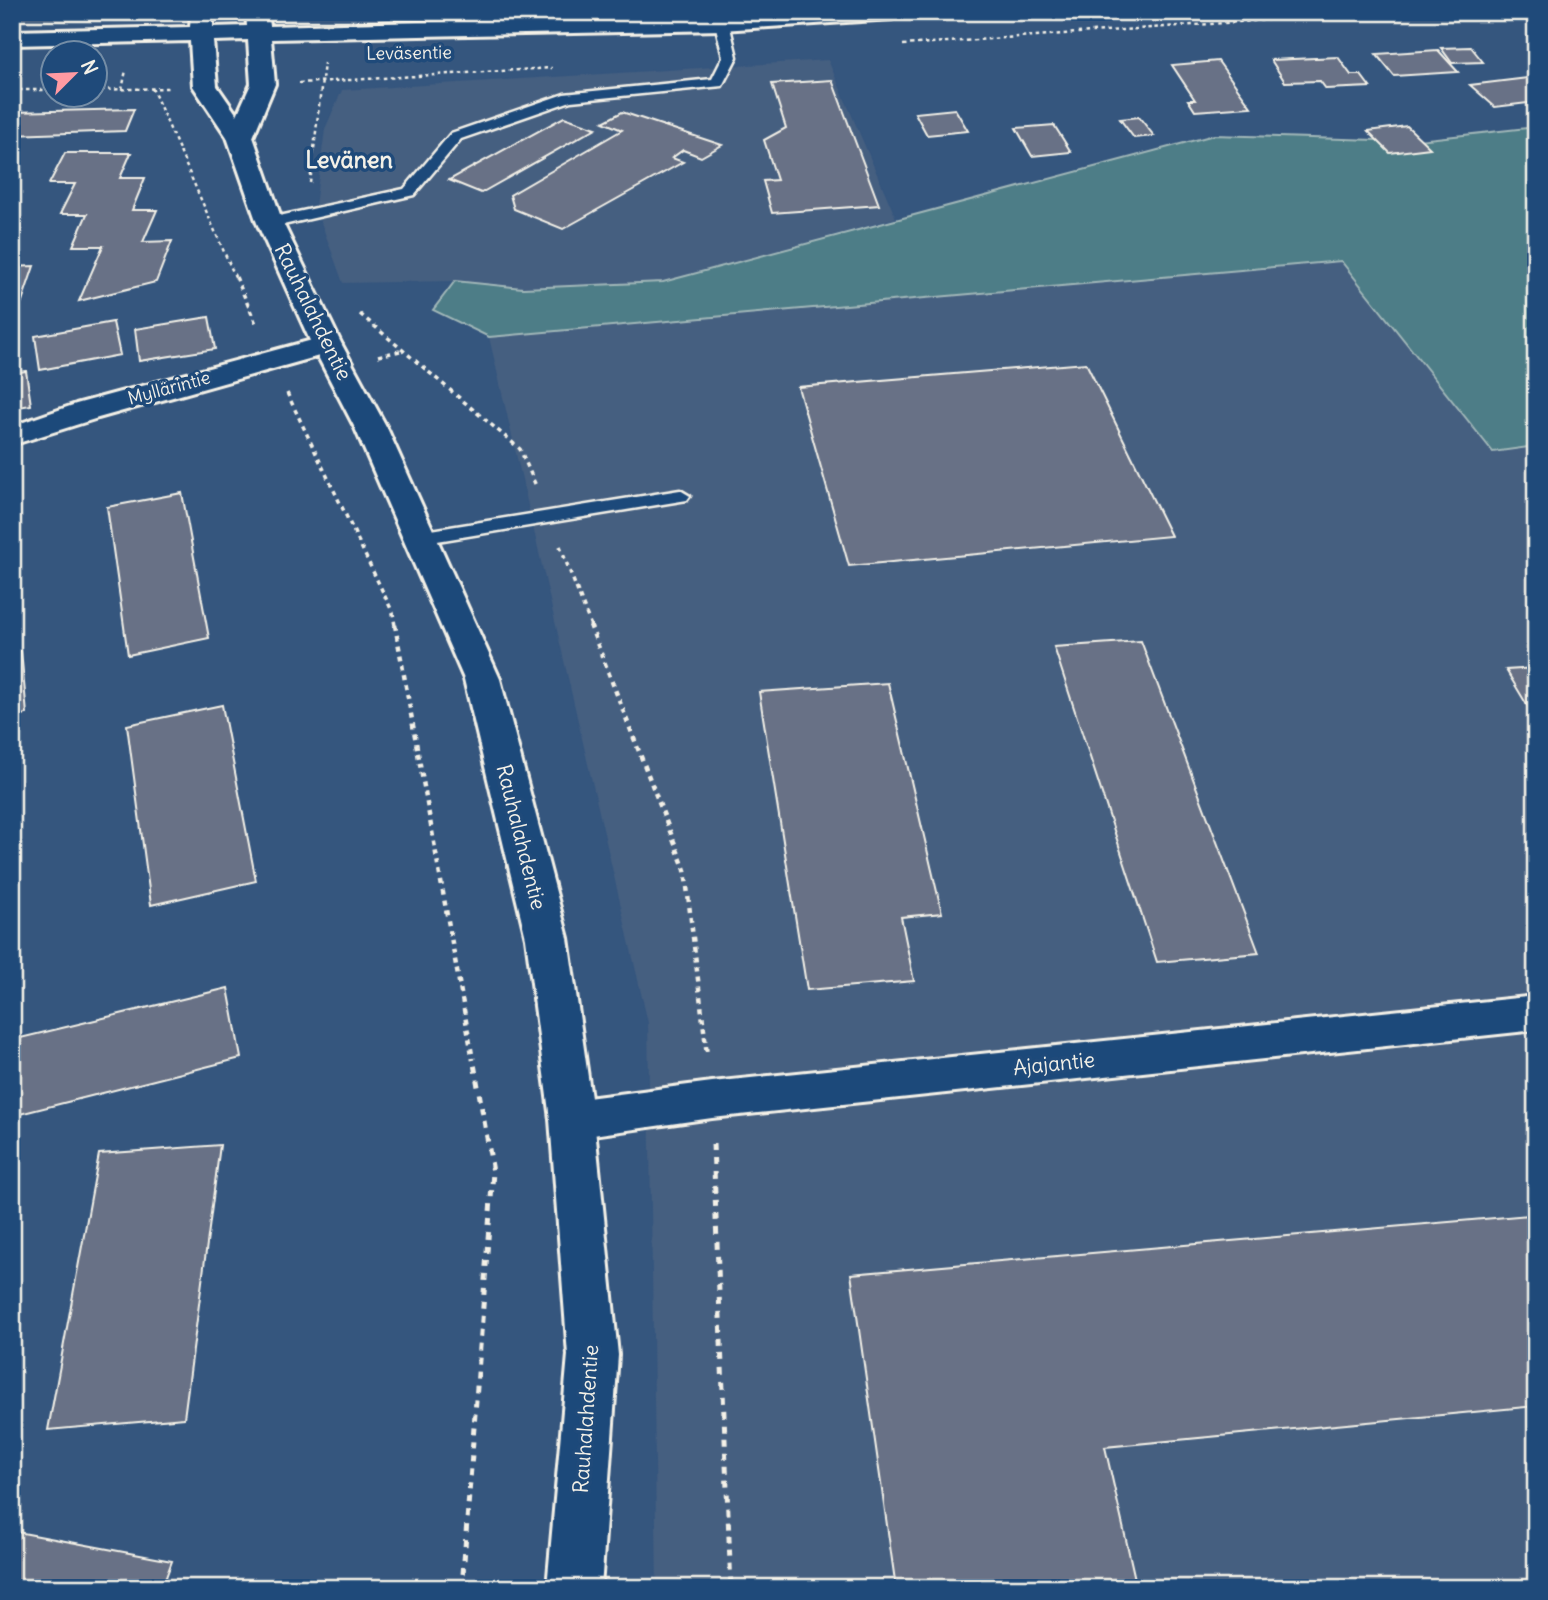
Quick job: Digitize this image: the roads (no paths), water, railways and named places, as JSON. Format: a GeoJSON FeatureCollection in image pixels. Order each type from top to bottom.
{"type":"FeatureCollection","features":[{"type":"Feature","properties":{"kind":"main road","name":"Leväsentie"},"geometry":{"type":"LineString","coordinates":[[12,38],[722,23],[892,12]]}},
{"type":"Feature","properties":{"kind":"main road","name":"Leväsentie"},"geometry":{"type":"LineString","coordinates":[[469,51],[578,44],[722,23]]}},
{"type":"Feature","properties":{"kind":"main road","name":"Leväsentie"},"geometry":{"type":"LineString","coordinates":[[258,34],[286,55]]}},
{"type":"Feature","properties":{"kind":"main road"},"geometry":{"type":"LineString","coordinates":[[240,137],[263,84],[258,34]]}},
{"type":"Feature","properties":{"kind":"main road","name":"Leväsentie"},"geometry":{"type":"LineString","coordinates":[[108,55],[201,35]]}},
{"type":"Feature","properties":{"kind":"main road","name":"Rauhalahdentie"},"geometry":{"type":"LineString","coordinates":[[201,35],[205,86],[240,137],[270,223],[327,345],[371,428],[482,679],[547,937],[572,1119],[593,1355],[574,1588]]}},
{"type":"Feature","properties":{"kind":"main road"},"geometry":{"type":"LineString","coordinates":[[12,61],[38,60]]}},
{"type":"Feature","properties":{"kind":"main road","name":"Myllärintie"},"geometry":{"type":"LineString","coordinates":[[12,436],[87,411],[327,345]]}},
{"type":"Feature","properties":{"kind":"main road","name":"Ajajantie"},"geometry":{"type":"LineString","coordinates":[[572,1119],[712,1100],[1536,1013]]}},
{"type":"Feature","properties":{"kind":"lane"},"geometry":{"type":"LineString","coordinates":[[270,223],[409,192],[456,136],[569,97],[717,83],[730,57],[722,23]]}},
{"type":"Feature","properties":{"kind":"lane"},"geometry":{"type":"LineString","coordinates":[[419,538],[680,496]]}},
{"type":"Feature","properties":{"kind":"district","name":"Levänen"},"geometry":{"type":"Point","coordinates":[349,160]}}]}
